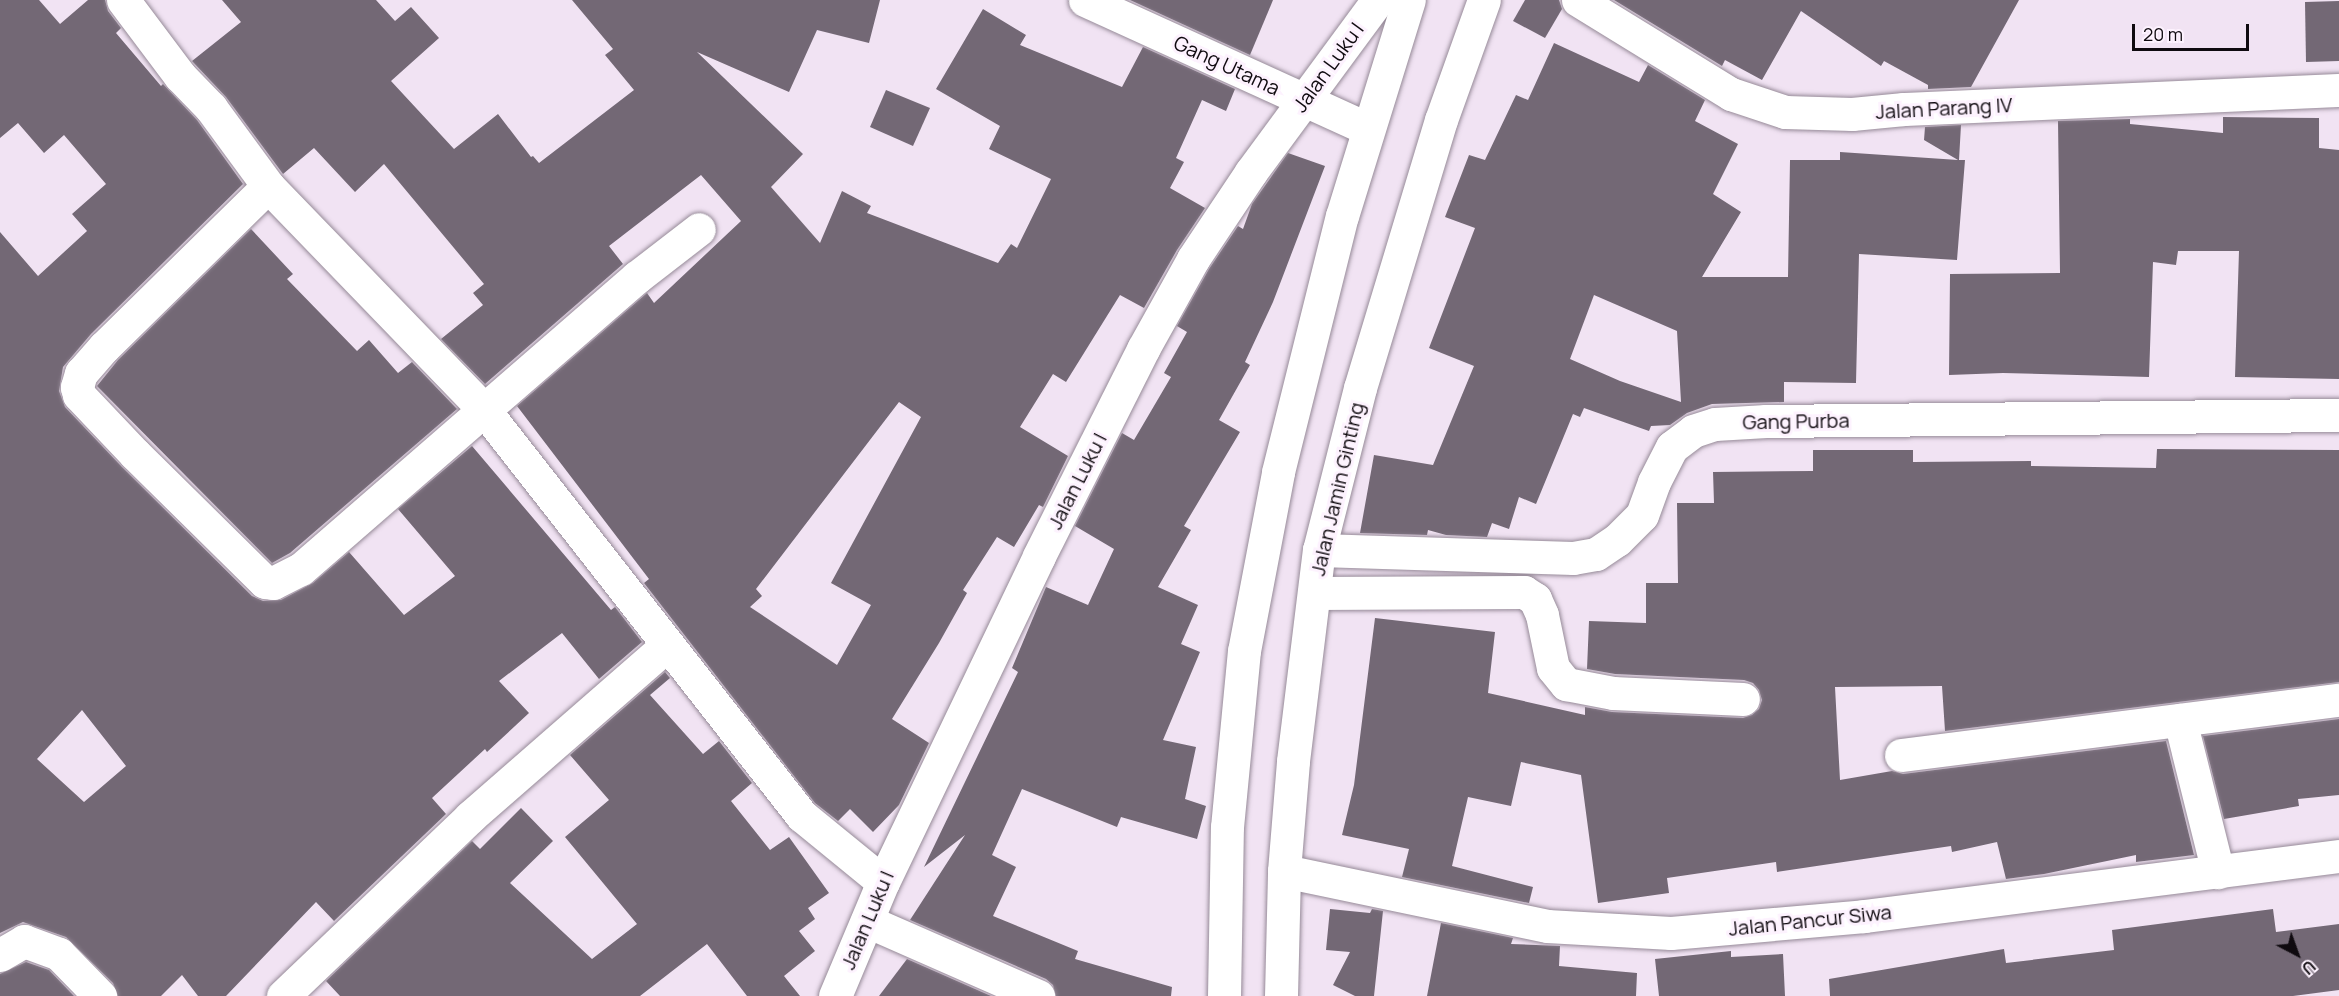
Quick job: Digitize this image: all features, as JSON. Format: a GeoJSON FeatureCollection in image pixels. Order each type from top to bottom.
{"type":"FeatureCollection","features":[{"type":"Feature","properties":{"kind":"main road"},"geometry":{"type":"LineString","coordinates":[[123,0],[180,76],[211,108],[268,186],[485,411],[802,816],[882,882]]}},
{"type":"Feature","properties":{"kind":"main road","name":"Gang Utama"},"geometry":{"type":"LineString","coordinates":[[1085,0],[1368,129]]}},
{"type":"Feature","properties":{"kind":"main road","name":"Jalan Luku I"},"geometry":{"type":"LineString","coordinates":[[835,996],[882,882],[1039,556],[1143,349],[1193,259],[1251,172],[1378,0]]}},
{"type":"Feature","properties":{"kind":"main road"},"geometry":{"type":"LineString","coordinates":[[1224,996],[1227,827],[1244,651],[1278,472],[1342,216],[1409,0]]}},
{"type":"Feature","properties":{"kind":"main road","name":"Jalan Jamin Ginting"},"geometry":{"type":"LineString","coordinates":[[1281,996],[1284,872],[1293,761],[1319,550],[1360,388],[1441,120],[1484,0]]}},
{"type":"Feature","properties":{"kind":"main road","name":"Jalan Parang IV"},"geometry":{"type":"LineString","coordinates":[[1578,0],[1731,94],[1785,112],[1852,114],[1904,109],[2339,90]]}},
{"type":"Feature","properties":{"kind":"main road"},"geometry":{"type":"LineString","coordinates":[[268,186],[104,347],[77,381],[79,394],[135,454],[265,582],[273,583],[301,569],[637,277],[699,229]]}},
{"type":"Feature","properties":{"kind":"main road","name":"Gang Purba"},"geometry":{"type":"LineString","coordinates":[[1319,550],[1574,558],[1596,555],[1617,540],[1642,515],[1654,482],[1672,447],[1693,431],[1715,424],[1766,421],[2339,415]]}},
{"type":"Feature","properties":{"kind":"main road"},"geometry":{"type":"LineString","coordinates":[[1314,594],[1524,592],[1535,599],[1542,615],[1553,668],[1566,684],[1612,693],[1743,699]]}},
{"type":"Feature","properties":{"kind":"main road"},"geometry":{"type":"LineString","coordinates":[[282,996],[470,816],[667,645]]}},
{"type":"Feature","properties":{"kind":"main road"},"geometry":{"type":"LineString","coordinates":[[1901,755],[2339,700]]}},
{"type":"Feature","properties":{"kind":"main road"},"geometry":{"type":"LineString","coordinates":[[2180,720],[2218,872]]}},
{"type":"Feature","properties":{"kind":"main road","name":"Jalan Pancur Siwa"},"geometry":{"type":"LineString","coordinates":[[1284,872],[1547,926],[1671,933],[1864,916],[2339,856]]}},
{"type":"Feature","properties":{"kind":"main road"},"geometry":{"type":"LineString","coordinates":[[867,921],[1038,996]]}},
{"type":"Feature","properties":{"kind":"main road"},"geometry":{"type":"LineString","coordinates":[[0,955],[24,941],[59,954],[100,996]]}},
{"type":"Feature","properties":{"kind":"building"},"geometry":{"type":"Polygon","coordinates":[[[0,0],[39,0],[60,24],[88,0],[105,0],[108,11],[121,28],[116,33],[161,86],[163,84],[197,120],[243,184],[91,334],[63,367],[59,391],[65,407],[252,596],[263,601],[281,600],[313,583],[349,552],[404,615],[455,576],[398,509],[472,446],[611,610],[615,607],[642,642],[599,679],[562,633],[499,681],[529,713],[487,752],[485,749],[432,798],[446,814],[334,921],[316,902],[226,996],[198,996],[182,975],[161,996],[118,996],[113,983],[66,937],[23,922],[0,933],[0,232],[38,276],[87,231],[72,214],[106,184],[64,135],[44,153],[18,123],[0,138],[0,0]],[[82,710],[37,759],[84,802],[126,766],[82,710]]]}},
{"type":"Feature","properties":{"kind":"building"},"geometry":{"type":"Polygon","coordinates":[[[222,0],[376,0],[395,21],[411,7],[439,38],[391,81],[454,149],[498,114],[531,157],[533,156],[539,163],[634,90],[605,55],[613,49],[572,0],[880,0],[869,43],[817,30],[789,92],[697,52],[803,154],[771,187],[820,243],[842,191],[871,206],[867,213],[998,263],[1011,244],[1017,248],[1051,179],[989,149],[1000,126],[936,89],[983,9],[1026,35],[1020,45],[1122,87],[1143,47],[1235,89],[1226,111],[1202,100],[1176,158],[1184,162],[1170,188],[1205,208],[1177,250],[1144,308],[1120,295],[1066,382],[1053,374],[1020,427],[1068,456],[1043,507],[1039,505],[1014,547],[997,537],[963,590],[967,593],[892,719],[929,743],[899,805],[873,832],[850,809],[838,821],[815,803],[644,583],[649,579],[517,406],[647,293],[654,303],[741,221],[701,175],[609,246],[623,264],[485,384],[441,339],[483,305],[473,293],[484,284],[384,164],[355,192],[314,148],[283,174],[226,97],[192,61],[241,22],[222,0]],[[899,402],[756,589],[762,596],[750,607],[837,665],[871,605],[831,583],[921,417],[899,402]]]}},
{"type":"Feature","properties":{"kind":"building"},"geometry":{"type":"Polygon","coordinates":[[[1130,0],[1273,0],[1250,55],[1130,0]]]}},
{"type":"Feature","properties":{"kind":"building"},"geometry":{"type":"Polygon","coordinates":[[[1525,0],[1559,0],[1562,9],[1545,38],[1513,21],[1525,0]]]}},
{"type":"Feature","properties":{"kind":"building"},"geometry":{"type":"Polygon","coordinates":[[[1614,0],[2019,0],[1971,87],[1928,89],[1928,85],[1884,61],[1881,66],[1801,11],[1762,80],[1725,60],[1722,66],[1614,0]]]}},
{"type":"Feature","properties":{"kind":"building"},"geometry":{"type":"Polygon","coordinates":[[[2339,1],[2339,61],[2306,62],[2305,2],[2339,1]]]}},
{"type":"Feature","properties":{"kind":"building"},"geometry":{"type":"Polygon","coordinates":[[[1554,43],[1639,82],[1648,65],[1705,100],[1695,121],[1738,144],[1713,194],[1741,212],[1702,277],[1788,277],[1790,160],[1840,160],[1840,152],[1958,160],[1924,140],[1925,127],[1961,125],[1959,160],[1965,160],[1957,260],[1859,254],[1856,383],[1784,382],[1784,402],[1712,404],[1687,413],[1670,425],[1651,426],[1649,431],[1584,408],[1580,417],[1573,414],[1536,504],[1519,497],[1509,529],[1492,523],[1487,537],[1446,535],[1428,530],[1427,535],[1360,533],[1374,455],[1433,465],[1474,366],[1429,348],[1475,228],[1445,217],[1469,155],[1485,160],[1516,95],[1528,100],[1554,43]],[[1594,295],[1570,359],[1620,381],[1681,402],[1677,331],[1594,295]]]}},
{"type":"Feature","properties":{"kind":"building"},"geometry":{"type":"Polygon","coordinates":[[[886,90],[930,108],[913,146],[870,127],[886,90]]]}},
{"type":"Feature","properties":{"kind":"building"},"geometry":{"type":"Polygon","coordinates":[[[2223,117],[2319,118],[2319,148],[2339,150],[2339,379],[2235,377],[2239,251],[2178,251],[2176,265],[2153,262],[2149,377],[2003,373],[1949,375],[1950,274],[2060,273],[2058,121],[2130,119],[2130,124],[2223,133],[2223,117]]]}},
{"type":"Feature","properties":{"kind":"building"},"geometry":{"type":"Polygon","coordinates":[[[1288,153],[1325,166],[1273,302],[1245,362],[1250,365],[1219,420],[1240,432],[1184,526],[1191,530],[1158,587],[1198,605],[1181,644],[1200,652],[1163,740],[1196,747],[1185,799],[1206,806],[1197,839],[1121,817],[1117,827],[1022,789],[992,855],[1016,867],[993,916],[1078,951],[1075,959],[1172,987],[1171,996],[1056,996],[1053,985],[1046,979],[910,920],[965,835],[924,867],[1018,672],[1012,668],[1046,587],[1088,605],[1114,549],[1075,526],[1122,433],[1134,440],[1171,377],[1164,373],[1187,332],[1177,326],[1209,269],[1238,226],[1243,229],[1252,204],[1288,153]]]}},
{"type":"Feature","properties":{"kind":"building"},"geometry":{"type":"Polygon","coordinates":[[[251,229],[293,274],[287,279],[357,351],[369,340],[398,373],[412,362],[457,409],[290,553],[272,563],[97,386],[118,360],[251,229]]]}},
{"type":"Feature","properties":{"kind":"building"},"geometry":{"type":"Polygon","coordinates":[[[2157,449],[2339,450],[2339,682],[1945,731],[1942,686],[1835,687],[1840,780],[1892,771],[1903,774],[2166,741],[2194,855],[2136,862],[2136,855],[2044,874],[2006,879],[1997,842],[1952,852],[1951,846],[1777,872],[1776,862],[1667,878],[1669,893],[1598,903],[1581,775],[1521,762],[1511,806],[1468,797],[1452,866],[1533,887],[1529,903],[1402,877],[1409,849],[1342,835],[1354,785],[1375,618],[1495,632],[1488,693],[1585,715],[1585,707],[1612,712],[1743,718],[1759,709],[1762,700],[1759,690],[1753,683],[1744,680],[1615,674],[1587,669],[1589,621],[1646,623],[1646,583],[1678,583],[1677,503],[1714,503],[1713,472],[1813,471],[1813,450],[1913,450],[1913,462],[2031,461],[2031,466],[2156,468],[2157,449]]]}},
{"type":"Feature","properties":{"kind":"building"},"geometry":{"type":"Polygon","coordinates":[[[665,672],[670,678],[650,695],[703,754],[719,741],[752,783],[731,801],[770,850],[789,837],[829,893],[808,908],[815,919],[799,931],[815,951],[784,976],[800,996],[747,996],[707,944],[640,996],[340,996],[326,981],[472,841],[480,849],[521,808],[553,841],[510,883],[592,959],[637,924],[565,837],[609,800],[570,755],[665,672]]]}},
{"type":"Feature","properties":{"kind":"building"},"geometry":{"type":"Polygon","coordinates":[[[2339,719],[2339,795],[2298,799],[2299,806],[2224,819],[2203,736],[2339,719]]]}},
{"type":"Feature","properties":{"kind":"building"},"geometry":{"type":"Polygon","coordinates":[[[1330,909],[1370,913],[1372,909],[1383,911],[1374,996],[1355,996],[1333,985],[1350,952],[1326,950],[1330,909]]]}},
{"type":"Feature","properties":{"kind":"building"},"geometry":{"type":"Polygon","coordinates":[[[2273,909],[2276,932],[2339,924],[2339,990],[2293,996],[1830,996],[1829,979],[2004,949],[2006,963],[2114,950],[2112,930],[2273,909]]]}},
{"type":"Feature","properties":{"kind":"building"},"geometry":{"type":"Polygon","coordinates":[[[1441,923],[1513,938],[1511,944],[1560,946],[1559,966],[1637,973],[1636,996],[1427,996],[1441,923]]]}},
{"type":"Feature","properties":{"kind":"building"},"geometry":{"type":"Polygon","coordinates":[[[1731,951],[1731,957],[1783,954],[1785,996],[1659,996],[1655,959],[1731,951]]]}},
{"type":"Feature","properties":{"kind":"building"},"geometry":{"type":"Polygon","coordinates":[[[907,959],[991,996],[879,996],[907,959]]]}},
{"type":"Feature","properties":{"kind":"building"},"geometry":{"type":"Polygon","coordinates":[[[26,962],[49,970],[74,996],[0,996],[0,974],[26,962]]]}}]}
